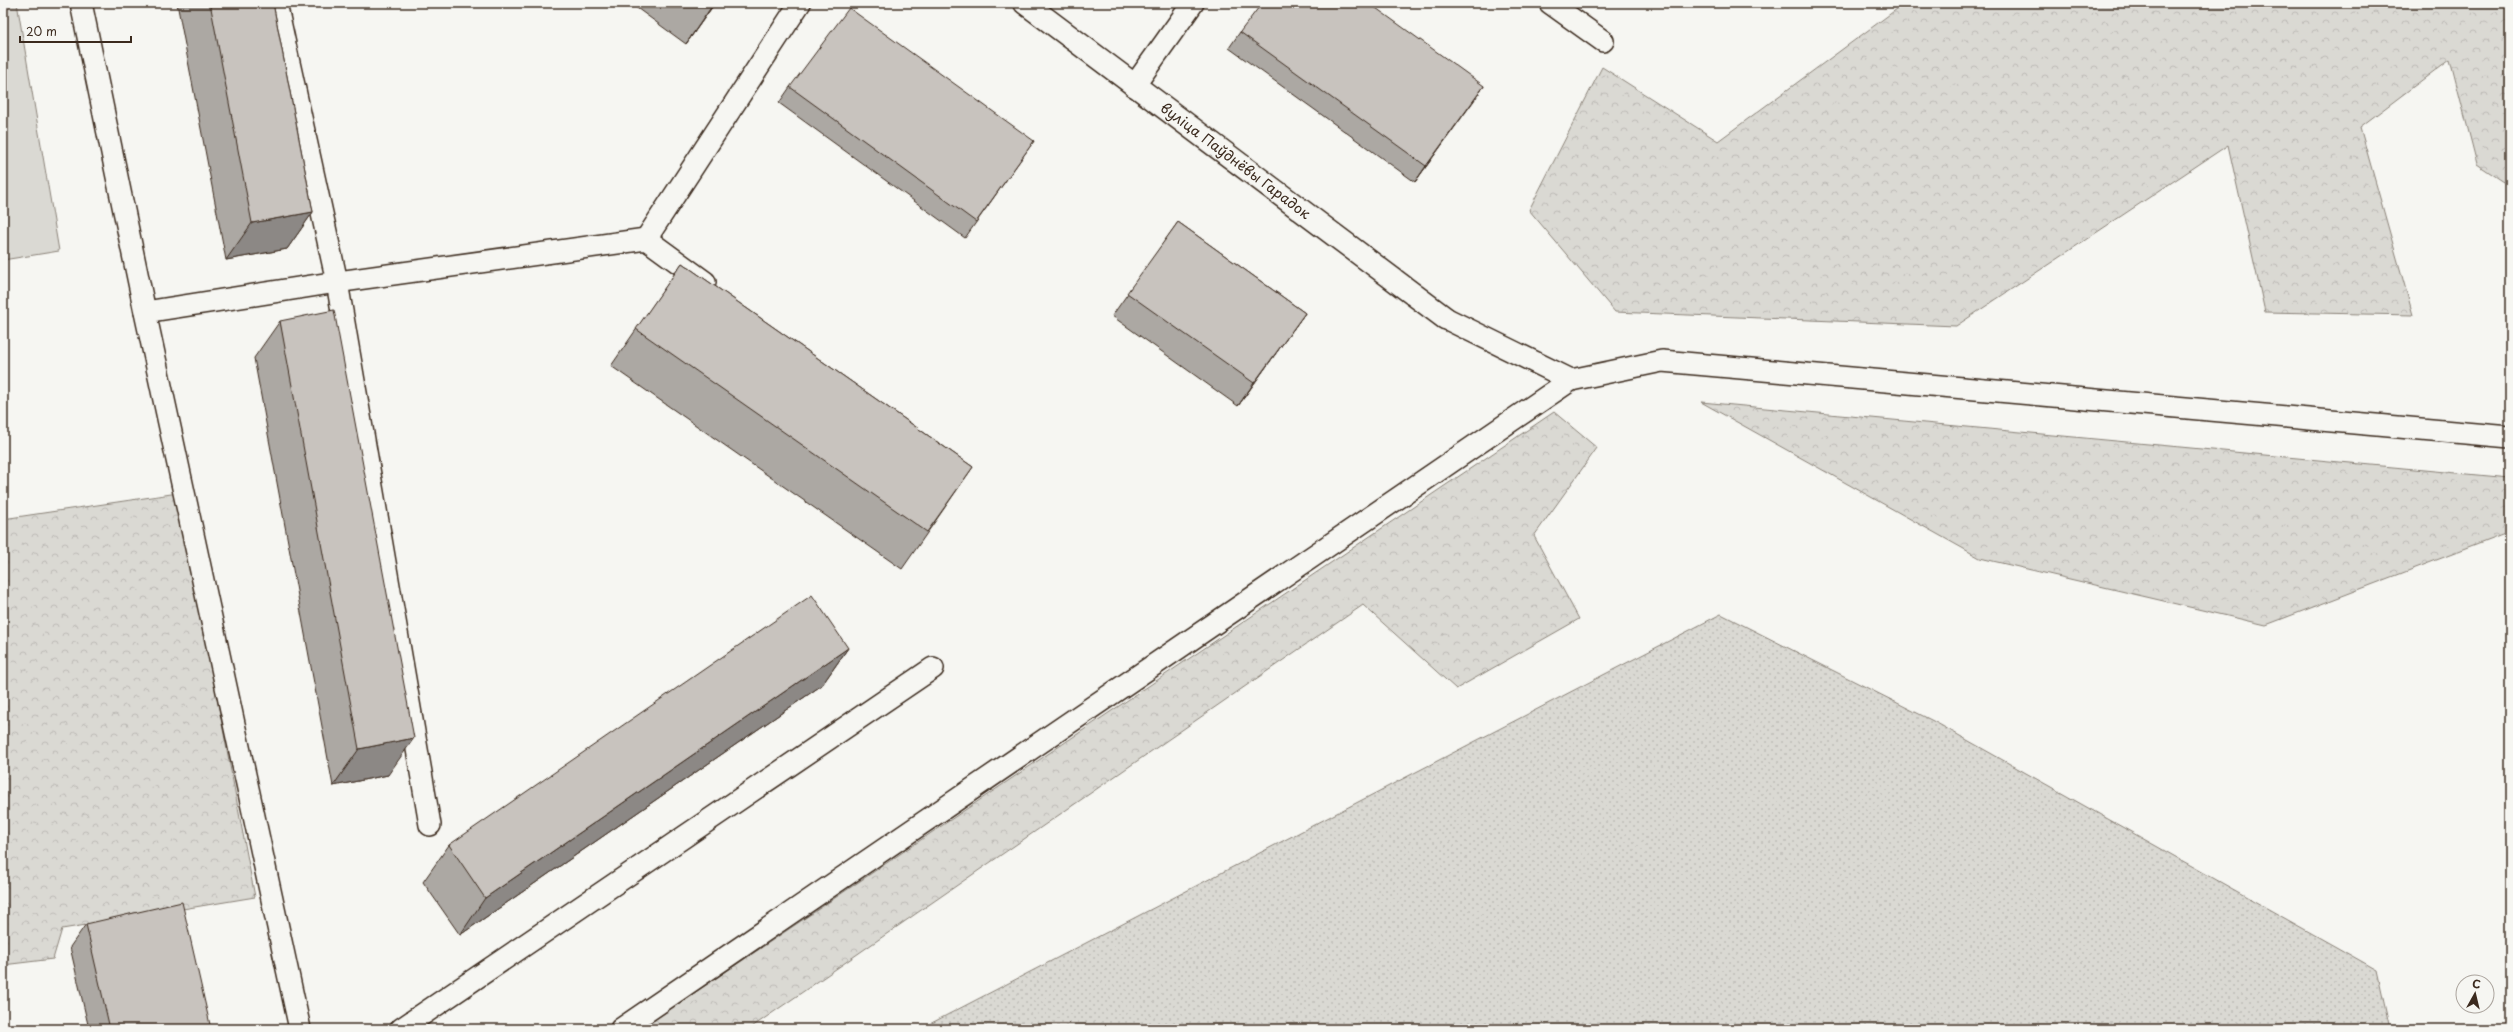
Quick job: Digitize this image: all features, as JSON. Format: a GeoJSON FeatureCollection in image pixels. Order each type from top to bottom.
{"type":"FeatureCollection","features":[{"type":"Feature","properties":{"kind":"street","name":"вуліца Паўднёвы Гарадок"},"geometry":{"type":"LineString","coordinates":[[1025,3],[1445,318]]}},
{"type":"Feature","properties":{"kind":"lane"},"geometry":{"type":"LineString","coordinates":[[81,3],[145,312],[300,1029]]}},
{"type":"Feature","properties":{"kind":"lane"},"geometry":{"type":"LineString","coordinates":[[276,3],[337,282],[430,826]]}},
{"type":"Feature","properties":{"kind":"lane"},"geometry":{"type":"LineString","coordinates":[[646,239],[800,3]]}},
{"type":"Feature","properties":{"kind":"lane"},"geometry":{"type":"LineString","coordinates":[[1134,86],[1193,3]]}},
{"type":"Feature","properties":{"kind":"lane"},"geometry":{"type":"LineString","coordinates":[[1550,3],[1603,41]]}},
{"type":"Feature","properties":{"kind":"lane"},"geometry":{"type":"LineString","coordinates":[[145,312],[337,282],[646,239],[723,296]]}},
{"type":"Feature","properties":{"kind":"lane"},"geometry":{"type":"LineString","coordinates":[[1445,318],[1571,380]]}},
{"type":"Feature","properties":{"kind":"lane"},"geometry":{"type":"LineString","coordinates":[[621,1029],[1571,380],[1662,361],[2510,437]]}},
{"type":"Feature","properties":{"kind":"lane"},"geometry":{"type":"LineString","coordinates":[[401,1029],[934,668]]}},
{"type":"Feature","properties":{"kind":"green space"},"geometry":{"type":"Polygon","coordinates":[[[3,3],[17,3],[59,251],[3,260],[3,3]]]}},
{"type":"Feature","properties":{"kind":"green space"},"geometry":{"type":"Polygon","coordinates":[[[1905,3],[2510,3],[2510,186],[2477,164],[2450,59],[2360,127],[2413,315],[2265,312],[2228,145],[1956,326],[1615,312],[1529,210],[1602,67],[1718,141],[1905,3]]]}},
{"type":"Feature","properties":{"kind":"green space"},"geometry":{"type":"Polygon","coordinates":[[[1701,402],[2510,478],[2510,532],[2266,625],[1980,558],[1701,402]]]}},
{"type":"Feature","properties":{"kind":"green space"},"geometry":{"type":"Polygon","coordinates":[[[1554,412],[1597,448],[1534,536],[1579,619],[1456,689],[1363,605],[749,1029],[641,1029],[1554,412]]]}},
{"type":"Feature","properties":{"kind":"green space"},"geometry":{"type":"Polygon","coordinates":[[[178,493],[255,897],[62,929],[53,959],[3,965],[3,519],[178,493]]]}},
{"type":"Feature","properties":{"kind":"green space"},"geometry":{"type":"Polygon","coordinates":[[[1721,614],[1935,722],[2377,970],[2390,1029],[920,1029],[1721,614]]]}},
{"type":"Feature","properties":{"kind":"building"},"geometry":{"type":"Polygon","coordinates":[[[210,3],[273,3],[313,212],[252,223],[210,3]]]}},
{"type":"Feature","properties":{"kind":"building"},"geometry":{"type":"Polygon","coordinates":[[[706,3],[714,3],[711,7],[706,3]]]}},
{"type":"Feature","properties":{"kind":"building"},"geometry":{"type":"Polygon","coordinates":[[[1262,3],[1369,3],[1484,86],[1426,166],[1240,32],[1262,3]]]}},
{"type":"Feature","properties":{"kind":"building"},"geometry":{"type":"Polygon","coordinates":[[[849,8],[1034,141],[976,222],[790,87],[849,8]]]}},
{"type":"Feature","properties":{"kind":"building"},"geometry":{"type":"Polygon","coordinates":[[[1178,222],[1305,313],[1254,383],[1127,293],[1178,222]]]}},
{"type":"Feature","properties":{"kind":"building"},"geometry":{"type":"Polygon","coordinates":[[[682,263],[973,467],[927,532],[636,329],[682,263]]]}},
{"type":"Feature","properties":{"kind":"building"},"geometry":{"type":"Polygon","coordinates":[[[334,310],[414,738],[359,749],[280,321],[334,310]]]}},
{"type":"Feature","properties":{"kind":"building"},"geometry":{"type":"Polygon","coordinates":[[[812,595],[848,648],[485,898],[449,845],[812,595]]]}},
{"type":"Feature","properties":{"kind":"building"},"geometry":{"type":"Polygon","coordinates":[[[182,902],[211,1029],[110,1029],[86,924],[182,902]]]}}]}
